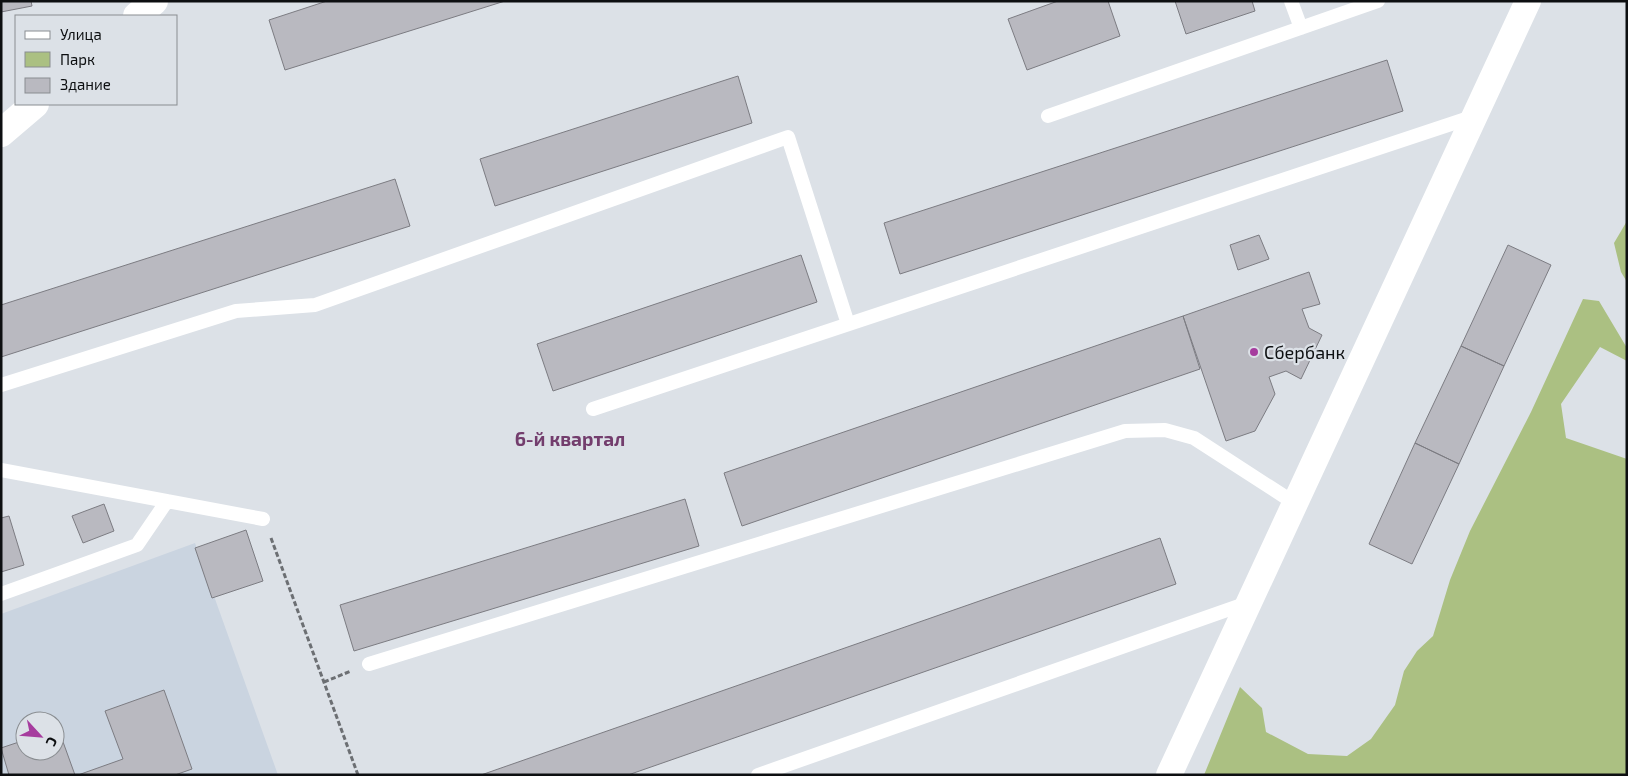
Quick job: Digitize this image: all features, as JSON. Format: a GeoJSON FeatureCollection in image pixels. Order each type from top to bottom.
{"type":"FeatureCollection","features":[{"type":"Feature","properties":{"kind":"street"},"geometry":{"type":"LineString","coordinates":[[138,15],[154,1]]}},
{"type":"Feature","properties":{"kind":"street"},"geometry":{"type":"LineString","coordinates":[[1169,775],[1477,116],[1528,1]]}},
{"type":"Feature","properties":{"kind":"street"},"geometry":{"type":"LineString","coordinates":[[1,133],[34,105]]}},
{"type":"Feature","properties":{"kind":"lane"},"geometry":{"type":"LineString","coordinates":[[1291,1],[1301,28]]}},
{"type":"Feature","properties":{"kind":"lane"},"geometry":{"type":"LineString","coordinates":[[1048,116],[1378,1]]}},
{"type":"Feature","properties":{"kind":"lane"},"geometry":{"type":"LineString","coordinates":[[593,409],[1477,116]]}},
{"type":"Feature","properties":{"kind":"lane"},"geometry":{"type":"LineString","coordinates":[[1,385],[236,311],[315,306],[788,137],[848,324]]}},
{"type":"Feature","properties":{"kind":"lane"},"geometry":{"type":"LineString","coordinates":[[369,664],[1125,430],[1165,430],[1194,438],[1296,504]]}},
{"type":"Feature","properties":{"kind":"lane"},"geometry":{"type":"LineString","coordinates":[[1,470],[263,519]]}},
{"type":"Feature","properties":{"kind":"lane"},"geometry":{"type":"LineString","coordinates":[[1,594],[137,544],[167,501]]}},
{"type":"Feature","properties":{"kind":"lane"},"geometry":{"type":"LineString","coordinates":[[758,775],[1250,602]]}},
{"type":"Feature","properties":{"kind":"path"},"geometry":{"type":"LineString","coordinates":[[263,519],[358,775]]}},
{"type":"Feature","properties":{"kind":"path"},"geometry":{"type":"LineString","coordinates":[[324,682],[369,664]]}},
{"type":"Feature","properties":{"kind":"shaded area"},"geometry":{"type":"Polygon","coordinates":[[[195,543],[278,775],[1,775],[1,614],[195,543]]]}},
{"type":"Feature","properties":{"kind":"green space"},"geometry":{"type":"Polygon","coordinates":[[[1627,221],[1627,282],[1621,272],[1614,243],[1627,221]]]}},
{"type":"Feature","properties":{"kind":"green space"},"geometry":{"type":"Polygon","coordinates":[[[1583,299],[1599,301],[1627,348],[1627,361],[1600,347],[1561,404],[1566,438],[1627,459],[1627,775],[1204,775],[1240,687],[1262,708],[1266,732],[1308,754],[1347,756],[1371,739],[1395,705],[1404,671],[1417,651],[1433,636],[1450,580],[1470,531],[1531,412],[1583,299]]]}},
{"type":"Feature","properties":{"kind":"building"},"geometry":{"type":"Polygon","coordinates":[[[1,1],[31,1],[32,6],[1,12],[1,1]]]}},
{"type":"Feature","properties":{"kind":"building"},"geometry":{"type":"Polygon","coordinates":[[[327,1],[505,1],[285,70],[269,20],[327,1]]]}},
{"type":"Feature","properties":{"kind":"building"},"geometry":{"type":"Polygon","coordinates":[[[1058,1],[1108,1],[1120,36],[1027,70],[1008,19],[1058,1]]]}},
{"type":"Feature","properties":{"kind":"building"},"geometry":{"type":"Polygon","coordinates":[[[1175,1],[1252,1],[1255,11],[1186,34],[1175,1]]]}},
{"type":"Feature","properties":{"kind":"building"},"geometry":{"type":"Polygon","coordinates":[[[1387,60],[1403,111],[900,274],[884,223],[1387,60]]]}},
{"type":"Feature","properties":{"kind":"building"},"geometry":{"type":"Polygon","coordinates":[[[738,76],[752,123],[495,206],[480,159],[738,76]]]}},
{"type":"Feature","properties":{"kind":"building"},"geometry":{"type":"Polygon","coordinates":[[[395,179],[410,226],[1,357],[1,305],[395,179]]]}},
{"type":"Feature","properties":{"kind":"building"},"geometry":{"type":"Polygon","coordinates":[[[1259,235],[1269,259],[1238,270],[1230,245],[1259,235]]]}},
{"type":"Feature","properties":{"kind":"building"},"geometry":{"type":"Polygon","coordinates":[[[1508,245],[1551,265],[1504,366],[1461,346],[1508,245]]]}},
{"type":"Feature","properties":{"kind":"building"},"geometry":{"type":"Polygon","coordinates":[[[801,255],[817,302],[553,391],[537,344],[801,255]]]}},
{"type":"Feature","properties":{"kind":"building","name":"Сбербанк"},"geometry":{"type":"Polygon","coordinates":[[[1309,272],[1320,304],[1302,309],[1309,328],[1322,335],[1301,379],[1286,371],[1269,377],[1275,394],[1255,431],[1226,441],[1183,316],[1309,272]]]}},
{"type":"Feature","properties":{"kind":"building"},"geometry":{"type":"Polygon","coordinates":[[[1183,316],[1200,369],[742,526],[724,473],[1183,316]]]}},
{"type":"Feature","properties":{"kind":"building"},"geometry":{"type":"Polygon","coordinates":[[[1461,346],[1504,366],[1459,464],[1415,443],[1461,346]]]}},
{"type":"Feature","properties":{"kind":"building"},"geometry":{"type":"Polygon","coordinates":[[[1415,443],[1459,464],[1412,564],[1369,544],[1415,443]]]}},
{"type":"Feature","properties":{"kind":"building"},"geometry":{"type":"Polygon","coordinates":[[[685,499],[699,546],[354,651],[340,605],[685,499]]]}},
{"type":"Feature","properties":{"kind":"building"},"geometry":{"type":"Polygon","coordinates":[[[104,504],[114,531],[83,543],[72,516],[104,504]]]}},
{"type":"Feature","properties":{"kind":"building"},"geometry":{"type":"Polygon","coordinates":[[[9,516],[24,565],[1,572],[1,518],[9,516]]]}},
{"type":"Feature","properties":{"kind":"building"},"geometry":{"type":"Polygon","coordinates":[[[246,530],[263,581],[212,598],[195,548],[246,530]]]}},
{"type":"Feature","properties":{"kind":"building"},"geometry":{"type":"Polygon","coordinates":[[[1160,538],[1176,584],[628,775],[481,775],[1160,538]]]}},
{"type":"Feature","properties":{"kind":"building"},"geometry":{"type":"Polygon","coordinates":[[[164,690],[192,769],[175,775],[78,775],[123,759],[105,711],[164,690]]]}},
{"type":"Feature","properties":{"kind":"building"},"geometry":{"type":"Polygon","coordinates":[[[15,743],[15,761],[65,761],[65,747],[75,775],[9,775],[1,748],[15,743]]]}},
{"type":"Feature","properties":{"kind":"place","name":"Сбербанк"},"geometry":{"type":"Point","coordinates":[1254,352]}},
{"type":"Feature","properties":{"kind":"district","name":"6-й квартал"},"geometry":{"type":"Point","coordinates":[570,438]}}]}
